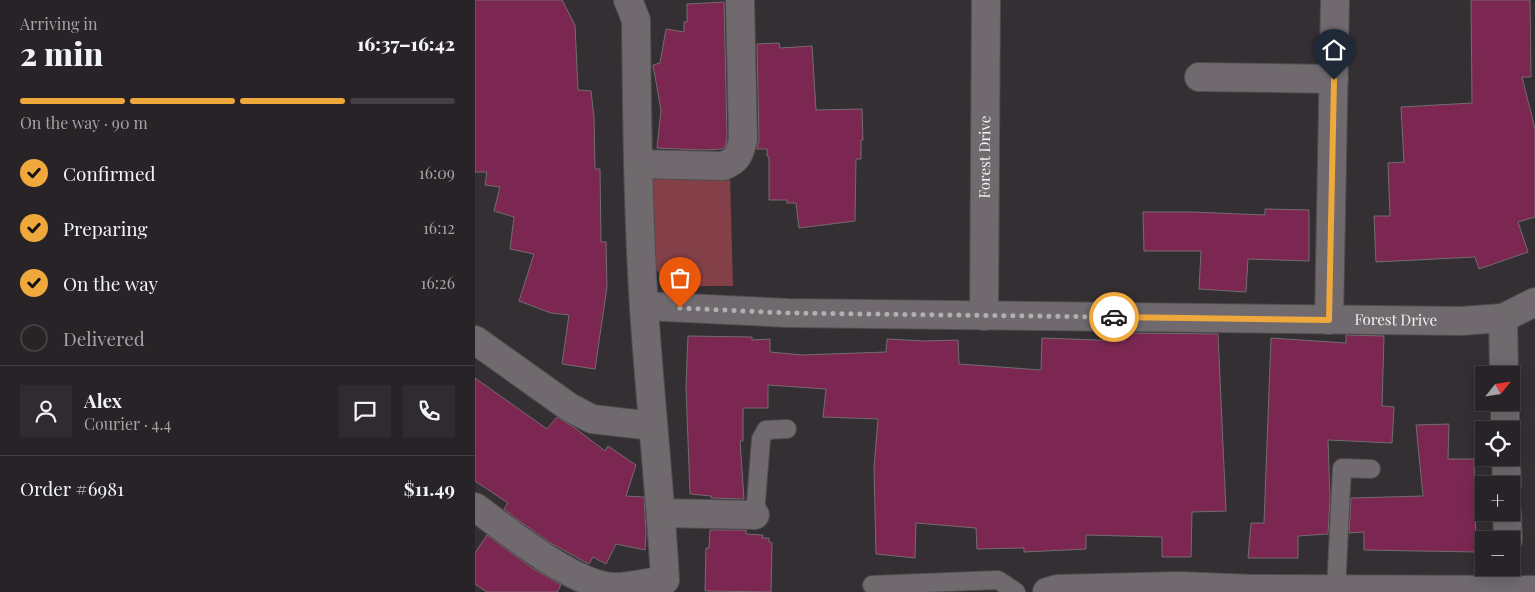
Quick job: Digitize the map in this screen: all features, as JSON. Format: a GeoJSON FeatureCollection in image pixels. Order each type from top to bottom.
{"type":"FeatureCollection","features":[{"type":"Feature","properties":{"kind":"street"},"geometry":{"type":"LineString","coordinates":[[475,507],[563,569],[589,582],[613,588],[664,586],[661,513],[644,306],[638,164],[636,20],[628,0]]}},
{"type":"Feature","properties":{"kind":"street"},"geometry":{"type":"LineString","coordinates":[[638,164],[723,166],[734,161],[740,154],[743,140],[740,0]]}},
{"type":"Feature","properties":{"kind":"street","name":"Forest Drive"},"geometry":{"type":"LineString","coordinates":[[984,316],[986,0]]}},
{"type":"Feature","properties":{"kind":"street"},"geometry":{"type":"LineString","coordinates":[[1329,320],[1335,0]]}},
{"type":"Feature","properties":{"kind":"street"},"geometry":{"type":"LineString","coordinates":[[1199,77],[1334,80]]}},
{"type":"Feature","properties":{"kind":"street","name":"Forest Drive"},"geometry":{"type":"LineString","coordinates":[[644,306],[788,313],[1461,321],[1503,318],[1535,302]]}},
{"type":"Feature","properties":{"kind":"street"},"geometry":{"type":"LineString","coordinates":[[1503,318],[1504,366]]}},
{"type":"Feature","properties":{"kind":"street"},"geometry":{"type":"LineString","coordinates":[[475,340],[569,407],[592,419],[653,426]]}},
{"type":"Feature","properties":{"kind":"street"},"geometry":{"type":"LineString","coordinates":[[661,513],[755,515]]}},
{"type":"Feature","properties":{"kind":"street"},"geometry":{"type":"LineString","coordinates":[[1047,592],[1057,590],[1179,586],[1253,590],[1336,590],[1515,585]]}},
{"type":"Feature","properties":{"kind":"lane"},"geometry":{"type":"LineString","coordinates":[[755,515],[761,439],[766,430],[787,428]]}},
{"type":"Feature","properties":{"kind":"lane"},"geometry":{"type":"LineString","coordinates":[[1336,590],[1342,468],[1371,469]]}},
{"type":"Feature","properties":{"kind":"lane"},"geometry":{"type":"LineString","coordinates":[[872,585],[998,580],[1016,592]]}},
{"type":"Feature","properties":{"kind":"shaded area"},"geometry":{"type":"Polygon","coordinates":[[[730,176],[733,286],[673,286],[653,267],[649,177],[730,176]]]}},
{"type":"Feature","properties":{"kind":"building"},"geometry":{"type":"Polygon","coordinates":[[[475,0],[562,0],[575,25],[578,90],[591,91],[594,117],[595,169],[600,169],[601,242],[606,242],[607,287],[595,369],[562,364],[569,315],[551,313],[519,301],[534,254],[510,249],[514,217],[494,211],[500,187],[485,185],[487,172],[475,172],[475,0]]]}},
{"type":"Feature","properties":{"kind":"building"},"geometry":{"type":"Polygon","coordinates":[[[1471,0],[1530,0],[1531,77],[1522,77],[1535,129],[1535,217],[1518,222],[1528,252],[1479,269],[1475,257],[1376,262],[1374,216],[1390,216],[1388,163],[1404,162],[1401,107],[1472,103],[1471,0]]]}},
{"type":"Feature","properties":{"kind":"building"},"geometry":{"type":"Polygon","coordinates":[[[724,2],[727,138],[725,147],[722,149],[703,150],[657,148],[661,110],[653,65],[660,63],[666,29],[684,32],[684,22],[687,22],[687,4],[724,2]]]}},
{"type":"Feature","properties":{"kind":"building"},"geometry":{"type":"Polygon","coordinates":[[[779,43],[780,48],[812,46],[816,110],[862,109],[863,140],[861,140],[861,159],[856,159],[855,221],[799,228],[796,203],[787,203],[787,200],[769,200],[769,157],[767,156],[767,149],[757,149],[759,140],[757,44],[779,43]]]}},
{"type":"Feature","properties":{"kind":"building"},"geometry":{"type":"Polygon","coordinates":[[[1265,209],[1309,210],[1309,261],[1248,259],[1246,292],[1199,289],[1201,251],[1144,251],[1143,212],[1265,215],[1265,209]]]}},
{"type":"Feature","properties":{"kind":"building"},"geometry":{"type":"Polygon","coordinates":[[[1124,333],[1218,334],[1226,511],[1192,512],[1191,557],[1162,557],[1162,537],[1086,535],[1086,549],[1024,552],[1024,548],[977,549],[976,528],[916,523],[915,558],[876,554],[874,467],[878,419],[823,417],[826,389],[768,385],[768,408],[743,408],[743,441],[740,441],[744,499],[711,498],[711,496],[690,494],[686,387],[688,336],[752,337],[752,340],[770,339],[770,352],[802,355],[886,352],[887,339],[958,340],[959,364],[1041,370],[1042,338],[1124,341],[1124,333]]]}},
{"type":"Feature","properties":{"kind":"building"},"geometry":{"type":"Polygon","coordinates":[[[1346,335],[1384,336],[1382,406],[1394,407],[1392,443],[1328,440],[1330,498],[1328,534],[1298,536],[1298,558],[1248,558],[1251,523],[1264,523],[1271,338],[1346,343],[1346,335]]]}},
{"type":"Feature","properties":{"kind":"building"},"geometry":{"type":"Polygon","coordinates":[[[475,378],[547,429],[557,417],[605,451],[608,446],[636,465],[626,496],[644,497],[645,550],[616,544],[606,564],[593,557],[589,564],[549,542],[514,517],[504,509],[508,503],[475,481],[475,378]]]}},
{"type":"Feature","properties":{"kind":"building"},"geometry":{"type":"Polygon","coordinates":[[[1449,424],[1448,459],[1474,459],[1475,552],[1364,550],[1364,532],[1349,533],[1351,498],[1423,496],[1416,425],[1449,424]]]}},
{"type":"Feature","properties":{"kind":"building"},"geometry":{"type":"Polygon","coordinates":[[[710,530],[746,530],[746,534],[763,535],[762,538],[769,538],[769,542],[772,543],[771,592],[705,591],[706,548],[709,548],[710,530]]]}},
{"type":"Feature","properties":{"kind":"building"},"geometry":{"type":"Polygon","coordinates":[[[487,535],[532,568],[561,585],[557,592],[487,592],[475,584],[475,553],[487,535]]]}},
{"type":"Feature","properties":{"kind":"way so far"},"geometry":{"type":"LineString","coordinates":[[680,308],[788,313],[1114,317]]}},
{"type":"Feature","properties":{"kind":"route"},"geometry":{"type":"LineString","coordinates":[[1114,317],[1329,320],[1334,80]]}}]}
